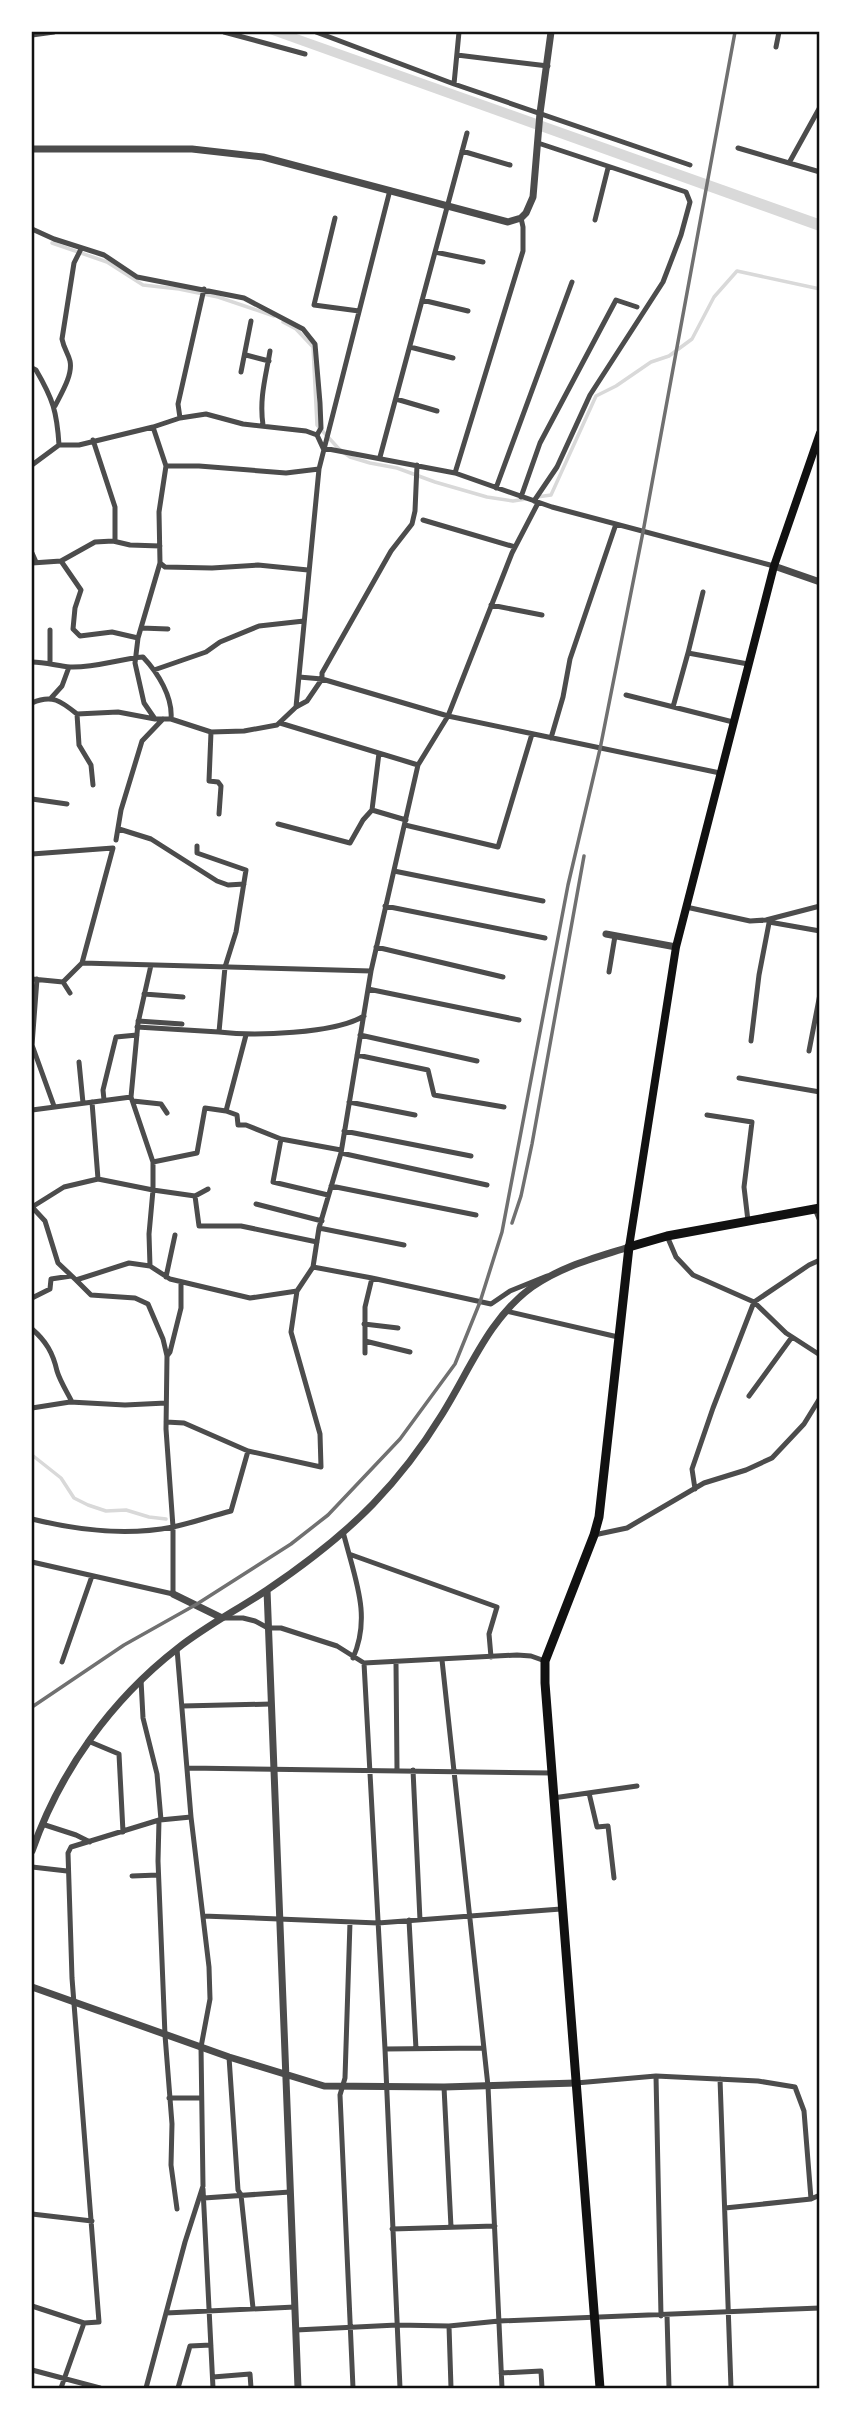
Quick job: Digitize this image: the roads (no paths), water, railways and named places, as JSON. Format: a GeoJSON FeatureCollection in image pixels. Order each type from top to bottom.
{"type":"FeatureCollection","features":[{"type":"Feature","properties":{"kind":"highway"},"geometry":{"type":"LineString","coordinates":[[600,2389],[561,1909],[545,1661],[599,1517],[629,1247],[667,1236],[817,1208]]}},
{"type":"Feature","properties":{"kind":"main road"},"geometry":{"type":"LineString","coordinates":[[629,1247],[676,947],[774,566],[820,433]]}},
{"type":"Feature","properties":{"kind":"street"},"geometry":{"type":"LineString","coordinates":[[32,35],[54,32]]}},
{"type":"Feature","properties":{"kind":"street"},"geometry":{"type":"LineString","coordinates":[[224,32],[306,54]]}},
{"type":"Feature","properties":{"kind":"street"},"geometry":{"type":"LineString","coordinates":[[316,32],[454,84],[690,165]]}},
{"type":"Feature","properties":{"kind":"street"},"geometry":{"type":"LineString","coordinates":[[454,84],[459,32]]}},
{"type":"Feature","properties":{"kind":"street"},"geometry":{"type":"LineString","coordinates":[[32,149],[223,151],[262,157],[508,222],[521,218],[531,205],[533,197],[540,113],[551,32]]}},
{"type":"Feature","properties":{"kind":"street"},"geometry":{"type":"LineString","coordinates":[[776,47],[779,32]]}},
{"type":"Feature","properties":{"kind":"street"},"geometry":{"type":"LineString","coordinates":[[457,55],[548,66]]}},
{"type":"Feature","properties":{"kind":"street"},"geometry":{"type":"LineString","coordinates":[[789,163],[820,107]]}},
{"type":"Feature","properties":{"kind":"street"},"geometry":{"type":"LineString","coordinates":[[380,457],[467,133]]}},
{"type":"Feature","properties":{"kind":"street"},"geometry":{"type":"LineString","coordinates":[[166,1422],[184,1423],[248,1451],[321,1467],[320,1434],[291,1332],[297,1291],[313,1267],[319,1228],[341,1151],[371,971],[418,765],[448,716],[491,604],[536,502],[590,395],[663,282],[681,235],[690,202],[685,192],[538,144]]}},
{"type":"Feature","properties":{"kind":"street"},"geometry":{"type":"LineString","coordinates":[[738,148],[820,172]]}},
{"type":"Feature","properties":{"kind":"street"},"geometry":{"type":"LineString","coordinates":[[462,151],[510,165]]}},
{"type":"Feature","properties":{"kind":"street"},"geometry":{"type":"LineString","coordinates":[[595,220],[608,168]]}},
{"type":"Feature","properties":{"kind":"street"},"geometry":{"type":"LineString","coordinates":[[296,707],[319,469],[390,190]]}},
{"type":"Feature","properties":{"kind":"street"},"geometry":{"type":"LineString","coordinates":[[335,218],[314,305],[359,311]]}},
{"type":"Feature","properties":{"kind":"street"},"geometry":{"type":"LineString","coordinates":[[454,473],[523,251],[521,218]]}},
{"type":"Feature","properties":{"kind":"street"},"geometry":{"type":"LineString","coordinates":[[32,229],[81,249],[104,255],[149,281],[244,298],[303,329],[315,344],[321,428],[317,435]]}},
{"type":"Feature","properties":{"kind":"street"},"geometry":{"type":"LineString","coordinates":[[55,406],[69,372],[70,362],[62,339],[74,263],[81,249]]}},
{"type":"Feature","properties":{"kind":"street"},"geometry":{"type":"LineString","coordinates":[[435,252],[483,262]]}},
{"type":"Feature","properties":{"kind":"street"},"geometry":{"type":"LineString","coordinates":[[496,488],[572,282]]}},
{"type":"Feature","properties":{"kind":"street"},"geometry":{"type":"LineString","coordinates":[[180,418],[178,404],[204,289]]}},
{"type":"Feature","properties":{"kind":"street"},"geometry":{"type":"LineString","coordinates":[[422,300],[468,311]]}},
{"type":"Feature","properties":{"kind":"street"},"geometry":{"type":"LineString","coordinates":[[520,497],[540,443],[617,300],[637,307]]}},
{"type":"Feature","properties":{"kind":"street"},"geometry":{"type":"LineString","coordinates":[[241,372],[251,321]]}},
{"type":"Feature","properties":{"kind":"street"},"geometry":{"type":"LineString","coordinates":[[410,347],[453,358]]}},
{"type":"Feature","properties":{"kind":"street"},"geometry":{"type":"LineString","coordinates":[[263,425],[263,385],[270,351]]}},
{"type":"Feature","properties":{"kind":"street"},"geometry":{"type":"LineString","coordinates":[[246,355],[269,361]]}},
{"type":"Feature","properties":{"kind":"street"},"geometry":{"type":"LineString","coordinates":[[32,368],[36,370],[55,406],[59,445]]}},
{"type":"Feature","properties":{"kind":"street"},"geometry":{"type":"LineString","coordinates":[[396,399],[437,411]]}},
{"type":"Feature","properties":{"kind":"street"},"geometry":{"type":"LineString","coordinates":[[32,466],[59,445],[79,445],[180,418],[206,414],[243,424],[306,431],[317,435],[323,448]]}},
{"type":"Feature","properties":{"kind":"street"},"geometry":{"type":"LineString","coordinates":[[153,427],[166,466],[159,512],[160,563],[135,657],[144,703],[155,719]]}},
{"type":"Feature","properties":{"kind":"street"},"geometry":{"type":"LineString","coordinates":[[93,440],[115,507],[115,541]]}},
{"type":"Feature","properties":{"kind":"street"},"geometry":{"type":"LineString","coordinates":[[323,448],[454,473],[536,502],[774,566],[820,582]]}},
{"type":"Feature","properties":{"kind":"street"},"geometry":{"type":"LineString","coordinates":[[52,697],[77,714],[118,712],[167,719],[211,732],[244,731],[277,725],[296,707],[307,701],[322,679],[322,673],[390,551],[412,524],[417,465]]}},
{"type":"Feature","properties":{"kind":"street"},"geometry":{"type":"LineString","coordinates":[[166,466],[286,473],[319,469]]}},
{"type":"Feature","properties":{"kind":"street"},"geometry":{"type":"LineString","coordinates":[[97,484],[107,482]]}},
{"type":"Feature","properties":{"kind":"street"},"geometry":{"type":"LineString","coordinates":[[423,520],[515,547]]}},
{"type":"Feature","properties":{"kind":"street"},"geometry":{"type":"LineString","coordinates":[[551,738],[570,659],[616,524]]}},
{"type":"Feature","properties":{"kind":"street"},"geometry":{"type":"LineString","coordinates":[[32,553],[34,563],[61,561],[95,542],[115,541],[130,545],[160,546]]}},
{"type":"Feature","properties":{"kind":"street"},"geometry":{"type":"LineString","coordinates":[[61,561],[81,590],[75,608],[73,629],[80,636],[112,632],[138,638]]}},
{"type":"Feature","properties":{"kind":"street"},"geometry":{"type":"LineString","coordinates":[[160,563],[165,567],[258,565],[308,570]]}},
{"type":"Feature","properties":{"kind":"street"},"geometry":{"type":"LineString","coordinates":[[673,707],[703,592]]}},
{"type":"Feature","properties":{"kind":"street"},"geometry":{"type":"LineString","coordinates":[[491,604],[542,615]]}},
{"type":"Feature","properties":{"kind":"street"},"geometry":{"type":"LineString","coordinates":[[154,670],[206,652],[220,642],[258,626],[304,621]]}},
{"type":"Feature","properties":{"kind":"street"},"geometry":{"type":"LineString","coordinates":[[141,628],[169,629]]}},
{"type":"Feature","properties":{"kind":"street"},"geometry":{"type":"LineString","coordinates":[[50,629],[50,662]]}},
{"type":"Feature","properties":{"kind":"street"},"geometry":{"type":"LineString","coordinates":[[688,653],[748,664]]}},
{"type":"Feature","properties":{"kind":"street"},"geometry":{"type":"LineString","coordinates":[[32,662],[50,662],[69,667],[143,657],[154,670],[172,706],[167,719],[142,741],[121,810],[116,840]]}},
{"type":"Feature","properties":{"kind":"street"},"geometry":{"type":"LineString","coordinates":[[32,703],[52,697],[62,686],[69,667]]}},
{"type":"Feature","properties":{"kind":"street"},"geometry":{"type":"LineString","coordinates":[[299,677],[322,679],[448,716],[720,774]]}},
{"type":"Feature","properties":{"kind":"street"},"geometry":{"type":"LineString","coordinates":[[626,695],[733,722]]}},
{"type":"Feature","properties":{"kind":"street"},"geometry":{"type":"LineString","coordinates":[[77,714],[79,745],[91,765],[93,785]]}},
{"type":"Feature","properties":{"kind":"street"},"geometry":{"type":"LineString","coordinates":[[280,723],[418,765]]}},
{"type":"Feature","properties":{"kind":"street"},"geometry":{"type":"LineString","coordinates":[[211,732],[209,781],[218,782],[220,786],[219,814]]}},
{"type":"Feature","properties":{"kind":"street"},"geometry":{"type":"LineString","coordinates":[[372,810],[405,822],[498,847],[532,734]]}},
{"type":"Feature","properties":{"kind":"street"},"geometry":{"type":"LineString","coordinates":[[278,824],[350,843],[372,810],[379,753]]}},
{"type":"Feature","properties":{"kind":"street"},"geometry":{"type":"LineString","coordinates":[[32,799],[67,804]]}},
{"type":"Feature","properties":{"kind":"street"},"geometry":{"type":"LineString","coordinates":[[119,829],[151,839],[217,881],[228,885],[244,884]]}},
{"type":"Feature","properties":{"kind":"street"},"geometry":{"type":"LineString","coordinates":[[197,846],[197,853],[246,870],[236,932],[225,967],[219,1032]]}},
{"type":"Feature","properties":{"kind":"street"},"geometry":{"type":"LineString","coordinates":[[32,854],[113,848],[82,963],[63,982]]}},
{"type":"Feature","properties":{"kind":"street"},"geometry":{"type":"LineString","coordinates":[[394,871],[543,901]]}},
{"type":"Feature","properties":{"kind":"street"},"geometry":{"type":"LineString","coordinates":[[386,906],[545,938]]}},
{"type":"Feature","properties":{"kind":"street"},"geometry":{"type":"LineString","coordinates":[[768,921],[820,906]]}},
{"type":"Feature","properties":{"kind":"street"},"geometry":{"type":"LineString","coordinates":[[686,907],[820,931]]}},
{"type":"Feature","properties":{"kind":"street"},"geometry":{"type":"LineString","coordinates":[[751,1041],[768,921]]}},
{"type":"Feature","properties":{"kind":"street"},"geometry":{"type":"LineString","coordinates":[[606,934],[676,947]]}},
{"type":"Feature","properties":{"kind":"street"},"geometry":{"type":"LineString","coordinates":[[609,972],[615,936]]}},
{"type":"Feature","properties":{"kind":"street"},"geometry":{"type":"LineString","coordinates":[[376,947],[503,977]]}},
{"type":"Feature","properties":{"kind":"street"},"geometry":{"type":"LineString","coordinates":[[82,963],[371,971]]}},
{"type":"Feature","properties":{"kind":"street"},"geometry":{"type":"LineString","coordinates":[[150,1266],[153,1162],[132,1099],[138,1024],[151,965]]}},
{"type":"Feature","properties":{"kind":"street"},"geometry":{"type":"LineString","coordinates":[[54,1106],[33,1045],[34,979],[63,982]]}},
{"type":"Feature","properties":{"kind":"street"},"geometry":{"type":"LineString","coordinates":[[63,982],[70,993]]}},
{"type":"Feature","properties":{"kind":"street"},"geometry":{"type":"LineString","coordinates":[[368,989],[519,1020]]}},
{"type":"Feature","properties":{"kind":"street"},"geometry":{"type":"LineString","coordinates":[[144,994],[183,997]]}},
{"type":"Feature","properties":{"kind":"street"},"geometry":{"type":"LineString","coordinates":[[809,1051],[820,994]]}},
{"type":"Feature","properties":{"kind":"street"},"geometry":{"type":"LineString","coordinates":[[138,1024],[246,1035],[304,1031],[354,1022],[364,1016]]}},
{"type":"Feature","properties":{"kind":"street"},"geometry":{"type":"LineString","coordinates":[[354,1022],[360,1035]]}},
{"type":"Feature","properties":{"kind":"street"},"geometry":{"type":"LineString","coordinates":[[138,1024],[181,1024]]}},
{"type":"Feature","properties":{"kind":"street"},"geometry":{"type":"LineString","coordinates":[[104,1100],[103,1090],[116,1037],[137,1035]]}},
{"type":"Feature","properties":{"kind":"street"},"geometry":{"type":"LineString","coordinates":[[226,1111],[246,1035]]}},
{"type":"Feature","properties":{"kind":"street"},"geometry":{"type":"LineString","coordinates":[[360,1035],[477,1061]]}},
{"type":"Feature","properties":{"kind":"street"},"geometry":{"type":"LineString","coordinates":[[357,1055],[428,1070],[434,1095],[504,1107]]}},
{"type":"Feature","properties":{"kind":"street"},"geometry":{"type":"LineString","coordinates":[[79,1062],[83,1103]]}},
{"type":"Feature","properties":{"kind":"street"},"geometry":{"type":"LineString","coordinates":[[739,1078],[820,1092]]}},
{"type":"Feature","properties":{"kind":"street"},"geometry":{"type":"LineString","coordinates":[[32,1110],[132,1099],[161,1104],[167,1113]]}},
{"type":"Feature","properties":{"kind":"street"},"geometry":{"type":"LineString","coordinates":[[92,1102],[98,1179]]}},
{"type":"Feature","properties":{"kind":"street"},"geometry":{"type":"LineString","coordinates":[[349,1102],[415,1115]]}},
{"type":"Feature","properties":{"kind":"street"},"geometry":{"type":"LineString","coordinates":[[153,1162],[197,1153],[205,1108],[237,1115],[238,1125],[246,1125],[281,1139],[487,1185]]}},
{"type":"Feature","properties":{"kind":"street"},"geometry":{"type":"LineString","coordinates":[[707,1115],[752,1122],[744,1187],[748,1220]]}},
{"type":"Feature","properties":{"kind":"street"},"geometry":{"type":"LineString","coordinates":[[344,1131],[471,1156]]}},
{"type":"Feature","properties":{"kind":"street"},"geometry":{"type":"LineString","coordinates":[[281,1139],[273,1182],[328,1195]]}},
{"type":"Feature","properties":{"kind":"street"},"geometry":{"type":"LineString","coordinates":[[173,1594],[173,1527],[166,1422],[167,1356],[163,1339],[148,1304],[135,1298],[91,1295],[58,1264],[45,1221],[32,1207],[64,1187],[98,1179],[195,1196],[208,1189]]}},
{"type":"Feature","properties":{"kind":"street"},"geometry":{"type":"LineString","coordinates":[[331,1186],[476,1215]]}},
{"type":"Feature","properties":{"kind":"street"},"geometry":{"type":"LineString","coordinates":[[195,1196],[199,1226],[241,1226],[317,1242]]}},
{"type":"Feature","properties":{"kind":"street"},"geometry":{"type":"LineString","coordinates":[[256,1204],[321,1221]]}},
{"type":"Feature","properties":{"kind":"street"},"geometry":{"type":"LineString","coordinates":[[817,1208],[820,1221]]}},
{"type":"Feature","properties":{"kind":"street"},"geometry":{"type":"LineString","coordinates":[[319,1228],[404,1245]]}},
{"type":"Feature","properties":{"kind":"street"},"geometry":{"type":"LineString","coordinates":[[166,1277],[175,1235]]}},
{"type":"Feature","properties":{"kind":"street"},"geometry":{"type":"LineString","coordinates":[[667,1236],[676,1256],[694,1275],[754,1302],[792,1336],[820,1355]]}},
{"type":"Feature","properties":{"kind":"street"},"geometry":{"type":"LineString","coordinates":[[313,1267],[491,1304],[510,1291],[573,1264],[629,1247]]}},
{"type":"Feature","properties":{"kind":"street"},"geometry":{"type":"LineString","coordinates":[[695,1489],[692,1469],[754,1302],[820,1260]]}},
{"type":"Feature","properties":{"kind":"street"},"geometry":{"type":"LineString","coordinates":[[32,1298],[50,1289],[51,1279],[74,1278],[129,1263],[150,1266],[166,1277],[181,1282],[250,1298],[297,1291]]}},
{"type":"Feature","properties":{"kind":"street"},"geometry":{"type":"LineString","coordinates":[[32,1851],[59,1789],[88,1741],[114,1708],[177,1649],[267,1590],[343,1532],[373,1504],[412,1458],[440,1418],[492,1328],[531,1288],[553,1274]]}},
{"type":"Feature","properties":{"kind":"street"},"geometry":{"type":"LineString","coordinates":[[365,1353],[364,1324],[372,1278]]}},
{"type":"Feature","properties":{"kind":"street"},"geometry":{"type":"LineString","coordinates":[[167,1356],[181,1308],[181,1282]]}},
{"type":"Feature","properties":{"kind":"street"},"geometry":{"type":"LineString","coordinates":[[506,1311],[619,1337]]}},
{"type":"Feature","properties":{"kind":"street"},"geometry":{"type":"LineString","coordinates":[[364,1324],[398,1328]]}},
{"type":"Feature","properties":{"kind":"street"},"geometry":{"type":"LineString","coordinates":[[32,1329],[49,1347],[72,1402]]}},
{"type":"Feature","properties":{"kind":"street"},"geometry":{"type":"LineString","coordinates":[[749,1396],[792,1336]]}},
{"type":"Feature","properties":{"kind":"street"},"geometry":{"type":"LineString","coordinates":[[365,1341],[410,1352]]}},
{"type":"Feature","properties":{"kind":"street"},"geometry":{"type":"LineString","coordinates":[[594,1535],[627,1528],[695,1489],[772,1458],[804,1424],[820,1398]]}},
{"type":"Feature","properties":{"kind":"street"},"geometry":{"type":"LineString","coordinates":[[32,1408],[72,1402],[125,1405],[166,1403]]}},
{"type":"Feature","properties":{"kind":"street"},"geometry":{"type":"LineString","coordinates":[[32,1519],[82,1530],[147,1531],[173,1527],[231,1511],[248,1451]]}},
{"type":"Feature","properties":{"kind":"street"},"geometry":{"type":"LineString","coordinates":[[343,1532],[362,1601],[358,1646],[353,1658]]}},
{"type":"Feature","properties":{"kind":"street"},"geometry":{"type":"LineString","coordinates":[[349,1555],[497,1607],[489,1634],[491,1657]]}},
{"type":"Feature","properties":{"kind":"street"},"geometry":{"type":"LineString","coordinates":[[32,1562],[173,1594],[222,1618],[255,1620],[268,1628],[281,1628],[337,1646],[363,1663],[531,1656],[545,1661]]}},
{"type":"Feature","properties":{"kind":"street"},"geometry":{"type":"LineString","coordinates":[[62,1662],[92,1576]]}},
{"type":"Feature","properties":{"kind":"street"},"geometry":{"type":"LineString","coordinates":[[267,1590],[298,2389]]}},
{"type":"Feature","properties":{"kind":"street"},"geometry":{"type":"LineString","coordinates":[[177,1649],[191,1816],[209,1967],[210,1999],[201,2047],[201,2098],[213,2389]]}},
{"type":"Feature","properties":{"kind":"street"},"geometry":{"type":"LineString","coordinates":[[442,1660],[488,2087],[502,2389]]}},
{"type":"Feature","properties":{"kind":"street"},"geometry":{"type":"LineString","coordinates":[[363,1663],[385,2049],[400,2389]]}},
{"type":"Feature","properties":{"kind":"street"},"geometry":{"type":"LineString","coordinates":[[396,1663],[397,1770]]}},
{"type":"Feature","properties":{"kind":"street"},"geometry":{"type":"LineString","coordinates":[[141,1680],[143,1718],[158,1781],[158,1875],[165,2035],[172,2124],[171,2165],[177,2209]]}},
{"type":"Feature","properties":{"kind":"street"},"geometry":{"type":"LineString","coordinates":[[182,1706],[271,1704]]}},
{"type":"Feature","properties":{"kind":"street"},"geometry":{"type":"LineString","coordinates":[[88,1741],[119,1754],[124,1832]]}},
{"type":"Feature","properties":{"kind":"street"},"geometry":{"type":"LineString","coordinates":[[188,1768],[552,1773]]}},
{"type":"Feature","properties":{"kind":"street"},"geometry":{"type":"LineString","coordinates":[[413,1770],[420,1920]]}},
{"type":"Feature","properties":{"kind":"street"},"geometry":{"type":"LineString","coordinates":[[553,1798],[637,1786]]}},
{"type":"Feature","properties":{"kind":"street"},"geometry":{"type":"LineString","coordinates":[[589,1793],[597,1827],[608,1826],[614,1878]]}},
{"type":"Feature","properties":{"kind":"street"},"geometry":{"type":"LineString","coordinates":[[32,2306],[84,2323],[99,2322],[74,2002],[68,1853],[71,1847],[160,1820],[191,1816]]}},
{"type":"Feature","properties":{"kind":"street"},"geometry":{"type":"LineString","coordinates":[[42,1824],[90,1842]]}},
{"type":"Feature","properties":{"kind":"street"},"geometry":{"type":"LineString","coordinates":[[32,1867],[68,1871]]}},
{"type":"Feature","properties":{"kind":"street"},"geometry":{"type":"LineString","coordinates":[[132,1876],[158,1875]]}},
{"type":"Feature","properties":{"kind":"street"},"geometry":{"type":"LineString","coordinates":[[203,1916],[378,1923],[561,1909]]}},
{"type":"Feature","properties":{"kind":"street"},"geometry":{"type":"LineString","coordinates":[[409,1920],[416,2049]]}},
{"type":"Feature","properties":{"kind":"street"},"geometry":{"type":"LineString","coordinates":[[350,1922],[345,2078],[340,2095],[353,2389]]}},
{"type":"Feature","properties":{"kind":"street"},"geometry":{"type":"LineString","coordinates":[[32,1987],[229,2057],[324,2087],[488,2087],[656,2076],[758,2081],[795,2087],[804,2110],[811,2199]]}},
{"type":"Feature","properties":{"kind":"street"},"geometry":{"type":"LineString","coordinates":[[385,2049],[484,2048]]}},
{"type":"Feature","properties":{"kind":"street"},"geometry":{"type":"LineString","coordinates":[[229,2057],[238,2190],[241,2195],[253,2308]]}},
{"type":"Feature","properties":{"kind":"street"},"geometry":{"type":"LineString","coordinates":[[656,2076],[669,2389]]}},
{"type":"Feature","properties":{"kind":"street"},"geometry":{"type":"LineString","coordinates":[[720,2079],[731,2389]]}},
{"type":"Feature","properties":{"kind":"street"},"geometry":{"type":"LineString","coordinates":[[444,2087],[450,2227]]}},
{"type":"Feature","properties":{"kind":"street"},"geometry":{"type":"LineString","coordinates":[[169,2098],[201,2098]]}},
{"type":"Feature","properties":{"kind":"street"},"geometry":{"type":"LineString","coordinates":[[146,2389],[185,2242],[203,2186]]}},
{"type":"Feature","properties":{"kind":"street"},"geometry":{"type":"LineString","coordinates":[[204,2198],[290,2192]]}},
{"type":"Feature","properties":{"kind":"street"},"geometry":{"type":"LineString","coordinates":[[725,2208],[811,2199],[820,2195]]}},
{"type":"Feature","properties":{"kind":"street"},"geometry":{"type":"LineString","coordinates":[[32,2214],[92,2221]]}},
{"type":"Feature","properties":{"kind":"street"},"geometry":{"type":"LineString","coordinates":[[392,2229],[495,2226]]}},
{"type":"Feature","properties":{"kind":"street"},"geometry":{"type":"LineString","coordinates":[[166,2314],[295,2307]]}},
{"type":"Feature","properties":{"kind":"street"},"geometry":{"type":"LineString","coordinates":[[296,2330],[397,2325],[449,2326],[499,2321],[820,2308]]}},
{"type":"Feature","properties":{"kind":"street"},"geometry":{"type":"LineString","coordinates":[[61,2389],[84,2323]]}},
{"type":"Feature","properties":{"kind":"street"},"geometry":{"type":"LineString","coordinates":[[449,2326],[452,2389]]}},
{"type":"Feature","properties":{"kind":"street"},"geometry":{"type":"LineString","coordinates":[[178,2389],[190,2346],[211,2345]]}},
{"type":"Feature","properties":{"kind":"street"},"geometry":{"type":"LineString","coordinates":[[32,2370],[100,2389]]}},
{"type":"Feature","properties":{"kind":"street"},"geometry":{"type":"LineString","coordinates":[[501,2373],[541,2371],[542,2389]]}},
{"type":"Feature","properties":{"kind":"street"},"geometry":{"type":"LineString","coordinates":[[213,2377],[250,2374],[251,2389]]}},
{"type":"Feature","properties":{"kind":"waterway"},"geometry":{"type":"LineString","coordinates":[[52,243],[107,262],[143,285],[218,297],[274,316]]}},
{"type":"Feature","properties":{"kind":"waterway"},"geometry":{"type":"LineString","coordinates":[[537,497],[551,495],[596,396],[651,362],[669,356],[692,339],[714,297],[737,271],[820,289]]}},
{"type":"Feature","properties":{"kind":"waterway"},"geometry":{"type":"LineString","coordinates":[[283,322],[296,329],[313,347],[317,425],[339,449],[350,457],[397,468],[487,497],[513,501],[526,499]]}},
{"type":"Feature","properties":{"kind":"waterway"},"geometry":{"type":"LineString","coordinates":[[32,1455],[61,1478],[74,1498],[88,1505],[106,1511],[126,1510],[166,1519]]}},
{"type":"Feature","properties":{"kind":"railway"},"geometry":{"type":"LineString","coordinates":[[32,1707],[124,1645],[197,1604],[291,1544],[328,1515],[400,1439],[455,1364],[480,1302],[502,1232],[568,885],[600,749],[643,532],[735,32]]}},
{"type":"Feature","properties":{"kind":"railway"},"geometry":{"type":"LineString","coordinates":[[512,1223],[532,1144],[584,856]]}}]}
